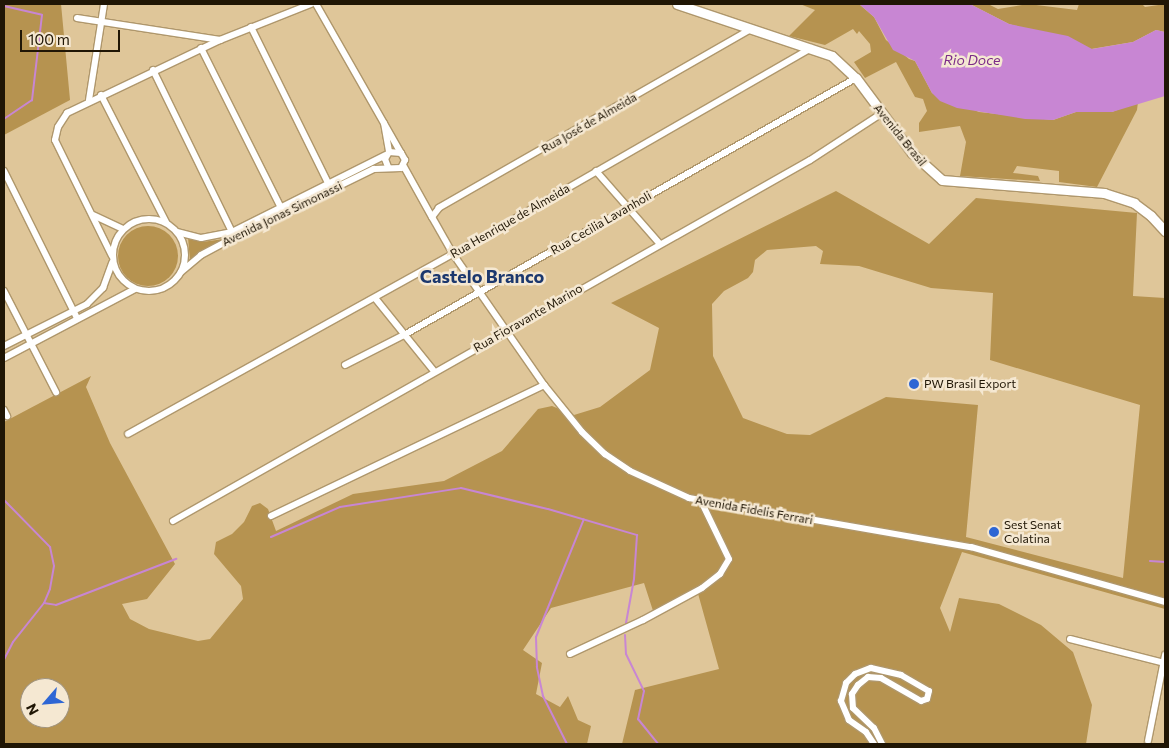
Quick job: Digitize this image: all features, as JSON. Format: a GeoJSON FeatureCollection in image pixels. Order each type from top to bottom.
{"type":"FeatureCollection","features":[{"type":"Feature","properties":{"kind":"main road","name":"Avenida Brasil"},"geometry":{"type":"LineString","coordinates":[[677,4],[832,56],[856,78],[922,164],[942,180],[1104,193],[1134,203],[1151,216],[1165,232]]}},
{"type":"Feature","properties":{"kind":"street"},"geometry":{"type":"LineString","coordinates":[[90,100],[104,4]]}},
{"type":"Feature","properties":{"kind":"street"},"geometry":{"type":"LineString","coordinates":[[4,346],[96,297],[112,259],[114,244],[123,228],[139,220],[151,218],[167,224],[177,232],[185,254],[181,272],[164,288],[146,292],[135,289],[120,278],[112,259],[92,214],[56,140],[58,126],[67,113],[90,100],[201,48],[311,4]]}},
{"type":"Feature","properties":{"kind":"street"},"geometry":{"type":"LineString","coordinates":[[316,4],[401,152],[403,165]]}},
{"type":"Feature","properties":{"kind":"street"},"geometry":{"type":"LineString","coordinates":[[77,18],[196,34],[220,40]]}},
{"type":"Feature","properties":{"kind":"street"},"geometry":{"type":"LineString","coordinates":[[251,27],[332,190]]}},
{"type":"Feature","properties":{"kind":"street","name":"Rua José de Almeida"},"geometry":{"type":"LineString","coordinates":[[432,219],[440,208],[751,29]]}},
{"type":"Feature","properties":{"kind":"street"},"geometry":{"type":"LineString","coordinates":[[201,48],[282,210]]}},
{"type":"Feature","properties":{"kind":"street","name":"Rua Henrique de Almeida"},"geometry":{"type":"LineString","coordinates":[[128,434],[453,254],[811,48]]}},
{"type":"Feature","properties":{"kind":"street"},"geometry":{"type":"LineString","coordinates":[[153,70],[233,234]]}},
{"type":"Feature","properties":{"kind":"street","name":"Rua Cecilia Lavanholi"},"geometry":{"type":"LineString","coordinates":[[345,365],[480,293],[856,78]]}},
{"type":"Feature","properties":{"kind":"street"},"geometry":{"type":"LineString","coordinates":[[101,95],[167,224]]}},
{"type":"Feature","properties":{"kind":"street","name":"Rua Fioravante Marino"},"geometry":{"type":"LineString","coordinates":[[173,521],[659,243],[810,160],[882,113]]}},
{"type":"Feature","properties":{"kind":"street"},"geometry":{"type":"LineString","coordinates":[[383,120],[388,168]]}},
{"type":"Feature","properties":{"kind":"street"},"geometry":{"type":"LineString","coordinates":[[387,154],[401,152]]}},
{"type":"Feature","properties":{"kind":"street","name":"Avenida Jonas Simonassi"},"geometry":{"type":"LineString","coordinates":[[282,210],[328,183],[387,154]]}},
{"type":"Feature","properties":{"kind":"street","name":"Avenida Jonas Simonassi"},"geometry":{"type":"LineString","coordinates":[[181,272],[233,234],[282,210],[332,190],[374,169],[388,168],[396,170],[403,165]]}},
{"type":"Feature","properties":{"kind":"street","name":"Avenida Fidelis Ferrari"},"geometry":{"type":"LineString","coordinates":[[403,165],[453,254],[544,385],[582,432],[616,462],[655,484],[701,501],[971,546],[1165,602]]}},
{"type":"Feature","properties":{"kind":"street"},"geometry":{"type":"LineString","coordinates":[[4,171],[77,318]]}},
{"type":"Feature","properties":{"kind":"street"},"geometry":{"type":"LineString","coordinates":[[596,171],[659,243]]}},
{"type":"Feature","properties":{"kind":"street"},"geometry":{"type":"LineString","coordinates":[[151,218],[157,206]]}},
{"type":"Feature","properties":{"kind":"street"},"geometry":{"type":"LineString","coordinates":[[92,214],[123,228]]}},
{"type":"Feature","properties":{"kind":"street","name":"Avenida Jonas Simonassi"},"geometry":{"type":"LineString","coordinates":[[177,232],[201,238],[233,234]]}},
{"type":"Feature","properties":{"kind":"street"},"geometry":{"type":"LineString","coordinates":[[4,358],[135,289]]}},
{"type":"Feature","properties":{"kind":"street"},"geometry":{"type":"LineString","coordinates":[[4,291],[56,392]]}},
{"type":"Feature","properties":{"kind":"street"},"geometry":{"type":"LineString","coordinates":[[375,298],[434,371]]}},
{"type":"Feature","properties":{"kind":"street"},"geometry":{"type":"LineString","coordinates":[[271,516],[544,385]]}},
{"type":"Feature","properties":{"kind":"street"},"geometry":{"type":"LineString","coordinates":[[570,654],[642,620],[702,588],[720,574],[729,559],[701,501]]}},
{"type":"Feature","properties":{"kind":"street"},"geometry":{"type":"LineString","coordinates":[[1070,639],[1164,663]]}},
{"type":"Feature","properties":{"kind":"street"},"geometry":{"type":"LineString","coordinates":[[1148,741],[1165,655]]}},
{"type":"Feature","properties":{"kind":"street"},"geometry":{"type":"LineString","coordinates":[[874,744],[866,732],[849,720],[843,709],[843,692],[846,683],[866,668],[901,675],[929,692],[927,699],[921,701],[887,680],[868,678],[858,685],[852,694],[853,708],[874,728],[882,744]]}},
{"type":"Feature","properties":{"kind":"street"},"geometry":{"type":"LineString","coordinates":[[849,720],[852,714],[858,714]]}},
{"type":"Feature","properties":{"kind":"shaded area"},"geometry":{"type":"Polygon","coordinates":[[[4,4],[61,4],[70,100],[4,135],[4,4]]]}},
{"type":"Feature","properties":{"kind":"shaded area"},"geometry":{"type":"Polygon","coordinates":[[[800,4],[859,4],[874,17],[886,40],[909,59],[915,61],[932,93],[979,112],[1053,120],[1076,112],[1112,112],[1138,102],[1137,110],[1097,187],[1059,182],[1059,171],[1017,166],[1013,173],[1038,176],[1040,181],[960,176],[966,142],[960,126],[919,132],[919,123],[927,111],[923,99],[915,97],[896,62],[865,78],[854,62],[871,52],[870,44],[859,31],[857,34],[853,29],[825,45],[789,36],[815,10],[800,4]]]}},
{"type":"Feature","properties":{"kind":"shaded area"},"geometry":{"type":"Polygon","coordinates":[[[970,4],[988,4],[998,9],[1028,4],[1077,10],[1079,4],[1142,4],[1145,7],[1165,4],[1165,32],[1156,30],[1133,42],[1091,49],[1009,24],[970,4]]]}},
{"type":"Feature","properties":{"kind":"shaded area"},"geometry":{"type":"Polygon","coordinates":[[[836,191],[929,244],[976,198],[1137,213],[1133,296],[1165,298],[1165,609],[962,552],[940,608],[950,632],[959,598],[999,604],[1041,625],[1073,652],[1092,705],[1086,744],[622,744],[635,690],[719,669],[697,590],[655,617],[644,583],[551,608],[523,650],[542,663],[536,694],[560,707],[568,696],[578,720],[591,726],[587,744],[4,744],[4,422],[91,376],[86,387],[110,443],[175,564],[147,599],[122,604],[130,619],[149,629],[198,641],[210,639],[243,599],[241,586],[214,554],[216,542],[232,534],[244,522],[252,506],[260,503],[268,509],[276,531],[353,494],[444,481],[502,451],[538,409],[552,406],[574,415],[600,407],[650,370],[659,328],[611,303],[836,191]],[[816,246],[767,250],[755,260],[753,272],[748,278],[724,291],[712,304],[713,356],[743,418],[787,434],[810,435],[886,397],[978,405],[966,537],[1123,578],[1140,405],[990,360],[993,293],[931,288],[859,266],[820,264],[823,251],[816,246]]]}},
{"type":"Feature","properties":{"kind":"shaded area"},"geometry":{"type":"Polygon","coordinates":[[[142,226],[154,226],[165,231],[173,239],[178,250],[176,268],[165,281],[154,286],[142,286],[131,281],[123,273],[118,262],[118,250],[123,239],[131,231],[142,226]]]}},
{"type":"Feature","properties":{"kind":"shaded area"},"geometry":{"type":"Polygon","coordinates":[[[188,237],[202,242],[224,239],[190,261],[188,237]]]}},
{"type":"Feature","properties":{"kind":"water","name":"Rio Doce"},"geometry":{"type":"Polygon","coordinates":[[[859,4],[970,4],[1009,24],[1068,36],[1092,49],[1133,42],[1156,30],[1165,32],[1165,96],[1112,112],[1076,112],[1053,120],[1025,119],[957,108],[940,101],[932,93],[915,61],[893,50],[874,17],[859,4]]]}},
{"type":"Feature","properties":{"kind":"waterway"},"geometry":{"type":"LineString","coordinates":[[4,6],[42,15],[32,100],[4,119]]}},
{"type":"Feature","properties":{"kind":"waterway"},"geometry":{"type":"LineString","coordinates":[[271,537],[340,507],[461,488],[548,509],[637,535],[634,579],[626,623]]}},
{"type":"Feature","properties":{"kind":"waterway"},"geometry":{"type":"LineString","coordinates":[[4,500],[50,547],[54,566],[50,589],[44,603],[13,642],[4,660]]}},
{"type":"Feature","properties":{"kind":"waterway"},"geometry":{"type":"LineString","coordinates":[[567,744],[543,696],[537,667],[536,637],[584,519]]}},
{"type":"Feature","properties":{"kind":"waterway"},"geometry":{"type":"LineString","coordinates":[[44,603],[56,605],[176,559]]}},
{"type":"Feature","properties":{"kind":"waterway"},"geometry":{"type":"LineString","coordinates":[[1150,561],[1165,562]]}},
{"type":"Feature","properties":{"kind":"waterway"},"geometry":{"type":"LineString","coordinates":[[625,635],[626,654],[644,691],[638,719],[658,744]]}},
{"type":"Feature","properties":{"kind":"place","name":"PW Brasil Export"},"geometry":{"type":"Point","coordinates":[914,384]}},
{"type":"Feature","properties":{"kind":"place","name":"Sest Senat Colatina"},"geometry":{"type":"Point","coordinates":[994,532]}},
{"type":"Feature","properties":{"kind":"district","name":"Castelo Branco"},"geometry":{"type":"Point","coordinates":[482,276]}}]}
